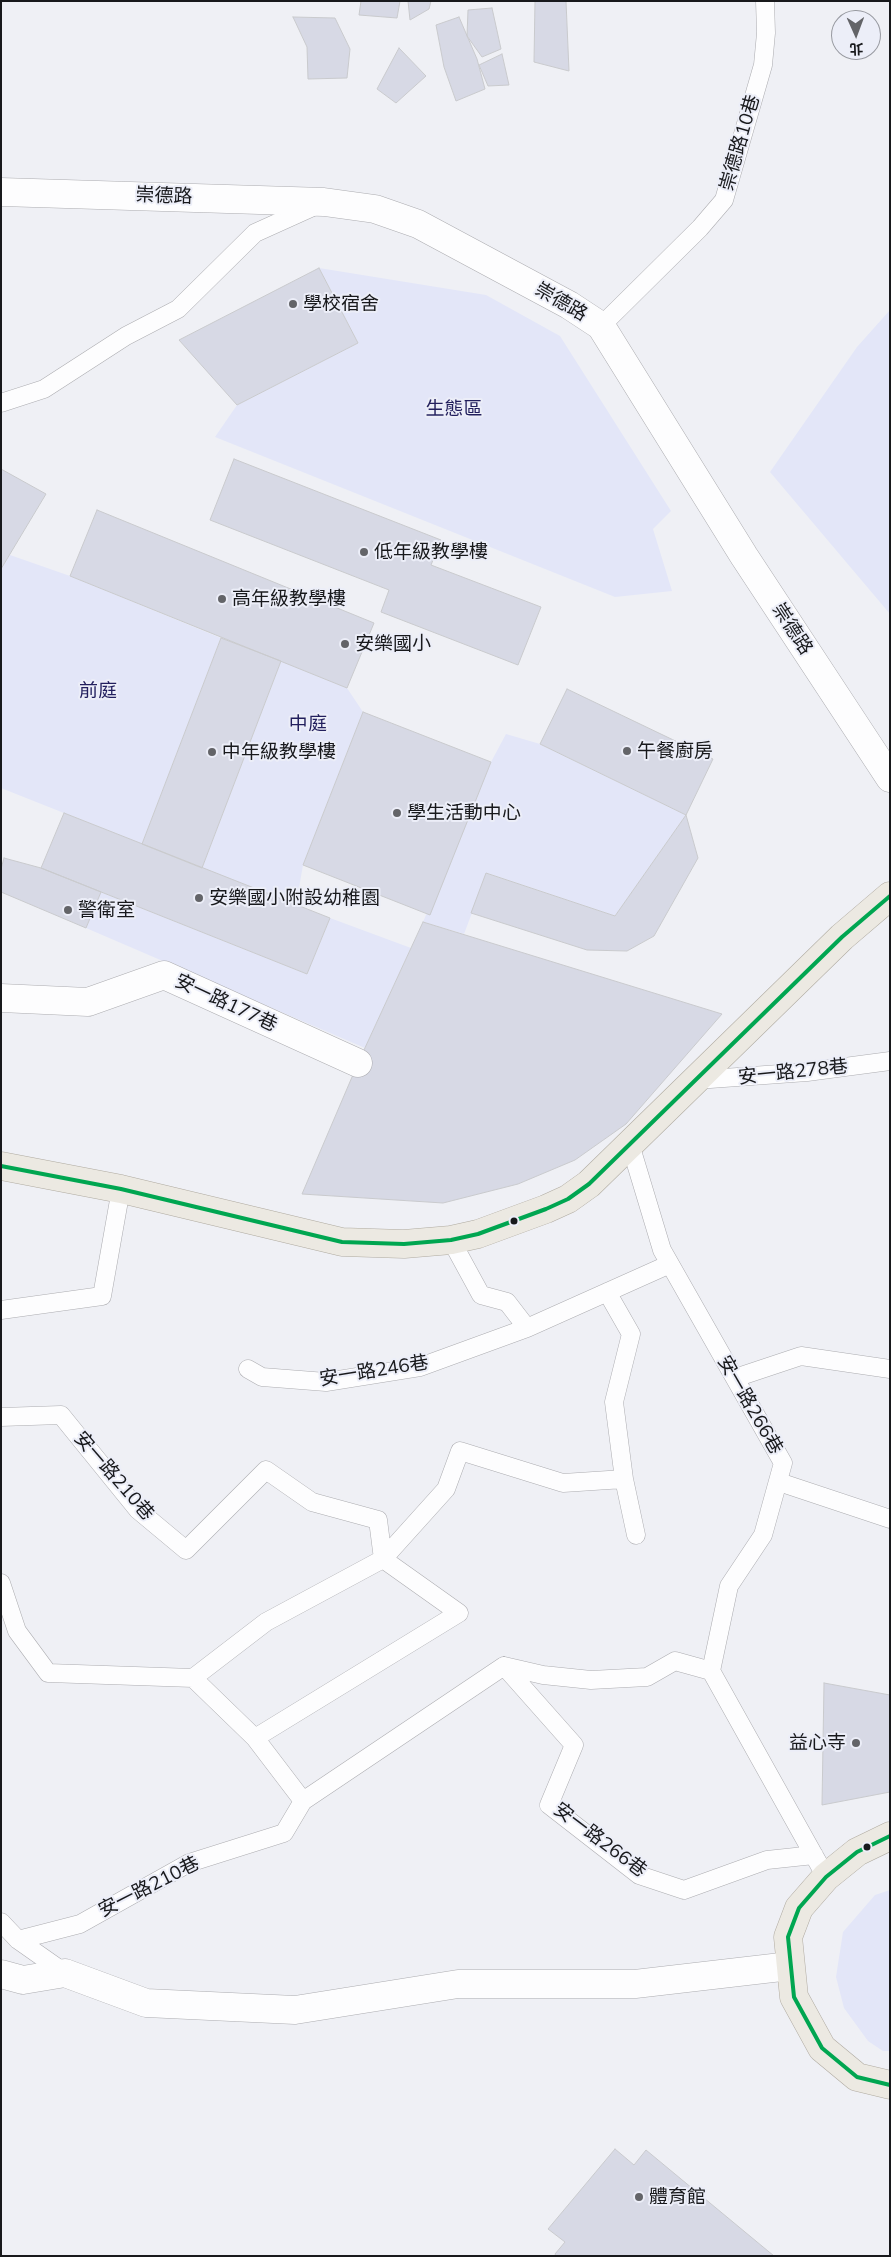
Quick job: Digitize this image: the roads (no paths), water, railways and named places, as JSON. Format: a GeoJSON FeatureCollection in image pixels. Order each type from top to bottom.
{"type":"FeatureCollection","features":[{"type":"Feature","properties":{"kind":"main road"},"geometry":{"type":"LineString","coordinates":[[1,1166],[121,1189],[342,1242],[404,1244],[451,1240],[501,1227],[546,1210],[589,1184],[842,936],[890,896]]}},
{"type":"Feature","properties":{"kind":"main road"},"geometry":{"type":"LineString","coordinates":[[890,1836],[857,1852],[820,1866],[799,1908],[788,1937],[794,1997],[822,2048],[857,2077],[890,2085]]}},
{"type":"Feature","properties":{"kind":"street","name":"崇德路"},"geometry":{"type":"LineString","coordinates":[[1,192],[324,202],[375,209],[418,224],[569,305],[601,326],[744,556],[890,778]]}},
{"type":"Feature","properties":{"kind":"street","name":"安一路177巷"},"geometry":{"type":"LineString","coordinates":[[1,998],[88,1002],[164,975],[358,1063]]}},
{"type":"Feature","properties":{"kind":"street"},"geometry":{"type":"LineString","coordinates":[[1,1974],[23,1980],[65,1973],[146,2003],[295,2010],[458,1984],[634,1984],[790,1966]]}},
{"type":"Feature","properties":{"kind":"lane","name":"崇德路10巷"},"geometry":{"type":"LineString","coordinates":[[601,326],[700,228],[724,200],[763,66],[766,32],[765,1]]}},
{"type":"Feature","properties":{"kind":"lane"},"geometry":{"type":"LineString","coordinates":[[1,403],[44,389],[126,336],[178,309],[255,233],[324,202]]}},
{"type":"Feature","properties":{"kind":"lane","name":"安一路278巷"},"geometry":{"type":"LineString","coordinates":[[696,1080],[807,1072],[890,1061]]}},
{"type":"Feature","properties":{"kind":"lane","name":"安一路266巷"},"geometry":{"type":"LineString","coordinates":[[630,1144],[662,1250],[783,1463],[763,1535],[729,1586],[711,1671]]}},
{"type":"Feature","properties":{"kind":"lane"},"geometry":{"type":"LineString","coordinates":[[1,1310],[102,1296],[121,1189]]}},
{"type":"Feature","properties":{"kind":"lane"},"geometry":{"type":"LineString","coordinates":[[451,1240],[481,1295],[507,1302],[527,1328]]}},
{"type":"Feature","properties":{"kind":"lane","name":"安一路246巷"},"geometry":{"type":"LineString","coordinates":[[248,1369],[262,1377],[326,1382],[420,1367],[527,1328],[670,1264]]}},
{"type":"Feature","properties":{"kind":"lane"},"geometry":{"type":"LineString","coordinates":[[607,1292],[631,1334],[614,1402],[624,1479],[636,1535]]}},
{"type":"Feature","properties":{"kind":"lane"},"geometry":{"type":"LineString","coordinates":[[735,1378],[801,1356],[890,1369]]}},
{"type":"Feature","properties":{"kind":"lane","name":"安一路210巷"},"geometry":{"type":"LineString","coordinates":[[1,1417],[61,1416],[138,1510],[186,1550],[266,1470],[312,1502],[378,1520],[383,1559]]}},
{"type":"Feature","properties":{"kind":"lane"},"geometry":{"type":"LineString","coordinates":[[1,1583],[17,1631],[48,1673],[193,1678],[266,1622],[383,1559],[446,1489],[460,1451],[563,1483],[624,1479]]}},
{"type":"Feature","properties":{"kind":"lane"},"geometry":{"type":"LineString","coordinates":[[779,1482],[890,1519]]}},
{"type":"Feature","properties":{"kind":"lane"},"geometry":{"type":"LineString","coordinates":[[255,1738],[459,1613],[383,1559]]}},
{"type":"Feature","properties":{"kind":"lane"},"geometry":{"type":"LineString","coordinates":[[193,1678],[255,1738],[302,1801],[504,1666],[543,1675],[591,1680],[648,1677],[675,1661],[711,1671],[820,1866]]}},
{"type":"Feature","properties":{"kind":"lane","name":"安一路266巷"},"geometry":{"type":"LineString","coordinates":[[504,1666],[574,1745],[549,1805],[640,1875],[684,1890],[767,1860],[820,1866]]}},
{"type":"Feature","properties":{"kind":"lane","name":"安一路210巷"},"geometry":{"type":"LineString","coordinates":[[18,1940],[80,1924],[189,1863],[284,1833],[302,1801]]}},
{"type":"Feature","properties":{"kind":"lane"},"geometry":{"type":"LineString","coordinates":[[1,1922],[18,1940],[65,1973]]}},
{"type":"Feature","properties":{"kind":"place","name":"學校宿舍"},"geometry":{"type":"Point","coordinates":[293,304]}},
{"type":"Feature","properties":{"kind":"place","name":"低年級教學樓"},"geometry":{"type":"Point","coordinates":[364,552]}},
{"type":"Feature","properties":{"kind":"place","name":"高年級教學樓"},"geometry":{"type":"Point","coordinates":[222,599]}},
{"type":"Feature","properties":{"kind":"place","name":"安樂國小"},"geometry":{"type":"Point","coordinates":[345,644]}},
{"type":"Feature","properties":{"kind":"place","name":"午餐廚房"},"geometry":{"type":"Point","coordinates":[627,751]}},
{"type":"Feature","properties":{"kind":"place","name":"中年級教學樓"},"geometry":{"type":"Point","coordinates":[212,752]}},
{"type":"Feature","properties":{"kind":"place","name":"學生活動中心"},"geometry":{"type":"Point","coordinates":[397,813]}},
{"type":"Feature","properties":{"kind":"place","name":"安樂國小附設幼稚園"},"geometry":{"type":"Point","coordinates":[199,898]}},
{"type":"Feature","properties":{"kind":"place","name":"警衛室"},"geometry":{"type":"Point","coordinates":[68,910]}},
{"type":"Feature","properties":{"kind":"place","name":"益心寺"},"geometry":{"type":"Point","coordinates":[856,1743]}},
{"type":"Feature","properties":{"kind":"place","name":"體育館"},"geometry":{"type":"Point","coordinates":[639,2197]}},
{"type":"Feature","properties":{"kind":"park label","name":"生態區"},"geometry":{"type":"Point","coordinates":[454,409]}},
{"type":"Feature","properties":{"kind":"park label","name":"前庭"},"geometry":{"type":"Point","coordinates":[98,691]}},
{"type":"Feature","properties":{"kind":"park label","name":"中庭"},"geometry":{"type":"Point","coordinates":[308,724]}}]}
